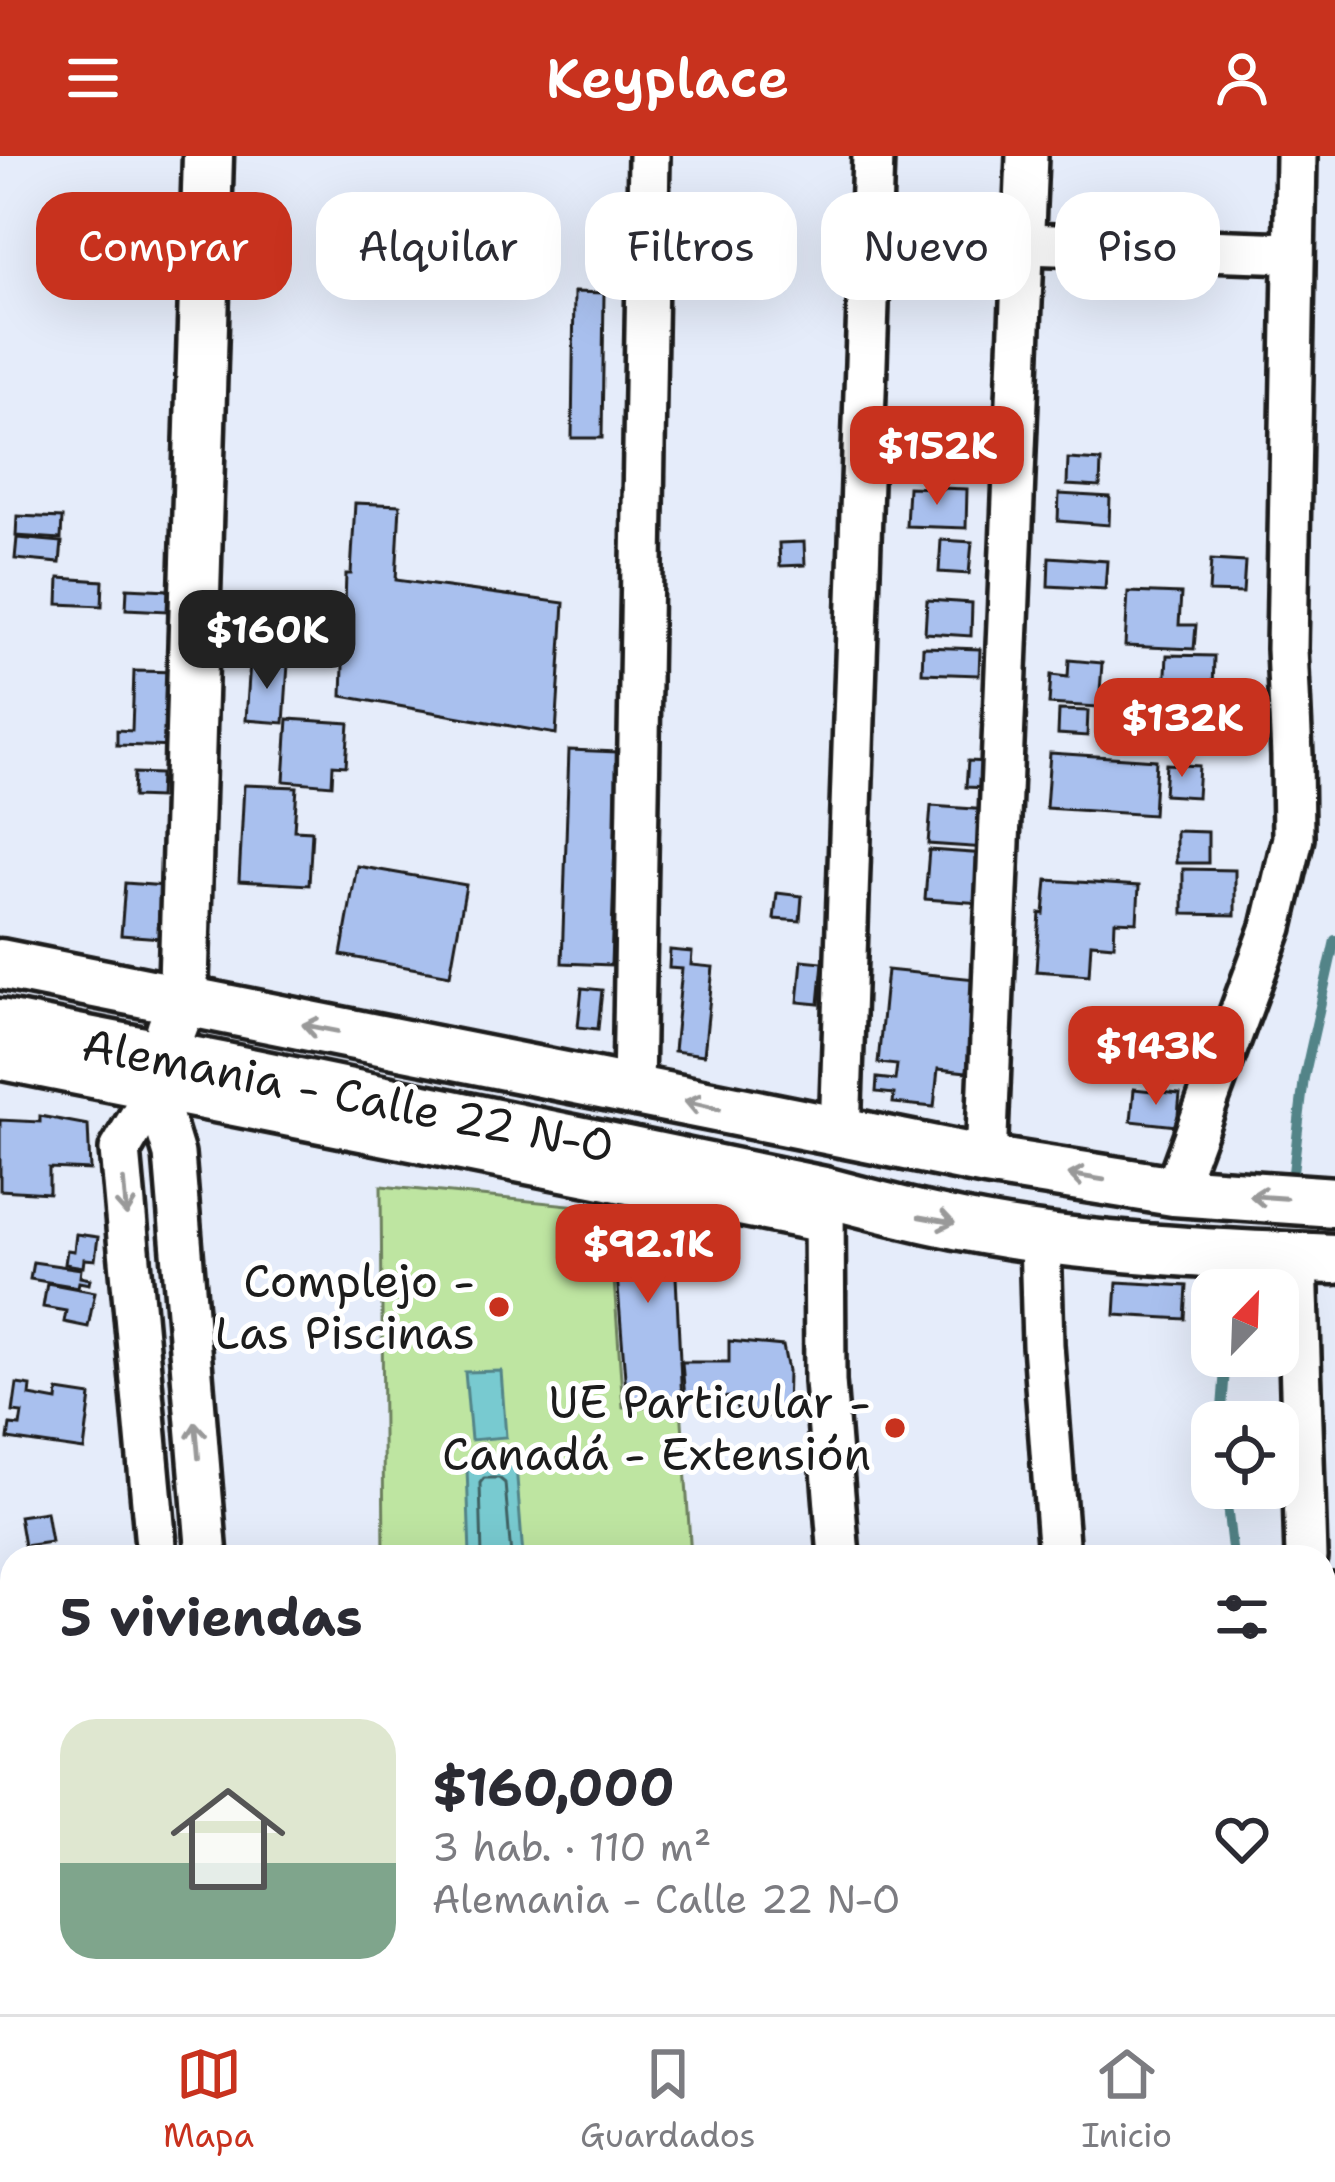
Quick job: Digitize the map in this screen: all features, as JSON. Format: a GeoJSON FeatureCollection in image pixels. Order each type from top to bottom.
{"type":"FeatureCollection","features":[{"type":"Feature","properties":{"kind":"street"},"geometry":{"type":"LineString","coordinates":[[156,1545],[120,1150],[158,1074],[183,1000],[208,156]]}},
{"type":"Feature","properties":{"kind":"street"},"geometry":{"type":"LineString","coordinates":[[633,1090],[649,156]]}},
{"type":"Feature","properties":{"kind":"street"},"geometry":{"type":"LineString","coordinates":[[840,1134],[873,156]]}},
{"type":"Feature","properties":{"kind":"street"},"geometry":{"type":"LineString","coordinates":[[1026,192],[1027,156]]}},
{"type":"Feature","properties":{"kind":"street"},"geometry":{"type":"LineString","coordinates":[[1188,1192],[1272,927],[1293,838],[1286,650],[1296,156]]}},
{"type":"Feature","properties":{"kind":"street"},"geometry":{"type":"LineString","coordinates":[[1031,244],[1292,253]]}},
{"type":"Feature","properties":{"kind":"street"},"geometry":{"type":"LineString","coordinates":[[986,1161],[1023,300]]}},
{"type":"Feature","properties":{"kind":"street","name":"Alemania - Calle 22 N-O"},"geometry":{"type":"LineString","coordinates":[[0,964],[986,1161],[1188,1192],[1335,1202]]}},
{"type":"Feature","properties":{"kind":"street","name":"Alemania - Calle 22 N-O"},"geometry":{"type":"LineString","coordinates":[[0,1024],[158,1074],[823,1207],[1040,1238],[1303,1258]]}},
{"type":"Feature","properties":{"kind":"street"},"geometry":{"type":"LineString","coordinates":[[0,1059],[158,1074]]}},
{"type":"Feature","properties":{"kind":"street"},"geometry":{"type":"LineString","coordinates":[[158,1074],[174,1154],[206,1545]]}},
{"type":"Feature","properties":{"kind":"street"},"geometry":{"type":"LineString","coordinates":[[823,1207],[825,1381],[838,1545]]}},
{"type":"Feature","properties":{"kind":"street"},"geometry":{"type":"LineString","coordinates":[[1040,1238],[1058,1545]]}},
{"type":"Feature","properties":{"kind":"street"},"geometry":{"type":"LineString","coordinates":[[1303,1258],[1306,1545]]}},
{"type":"Feature","properties":{"kind":"green space","name":"Complejo - Las Piscinas"},"geometry":{"type":"Polygon","coordinates":[[[381,1186],[609,1209],[623,1407],[681,1406],[690,1545],[384,1545],[381,1186]]]}},
{"type":"Feature","properties":{"kind":"water"},"geometry":{"type":"Polygon","coordinates":[[[501,1371],[506,1437],[471,1440],[465,1372],[501,1371]]]}},
{"type":"Feature","properties":{"kind":"water"},"geometry":{"type":"Polygon","coordinates":[[[516,1465],[522,1545],[470,1545],[467,1467],[516,1465]]]}},
{"type":"Feature","properties":{"kind":"building"},"geometry":{"type":"Polygon","coordinates":[[[574,292],[585,292],[585,300],[604,300],[602,438],[572,438],[574,292]]]}},
{"type":"Feature","properties":{"kind":"building"},"geometry":{"type":"Polygon","coordinates":[[[1068,459],[1101,461],[1100,487],[1067,485],[1068,459]]]}},
{"type":"Feature","properties":{"kind":"building"},"geometry":{"type":"Polygon","coordinates":[[[908,487],[967,489],[966,528],[906,526],[908,487]]]}},
{"type":"Feature","properties":{"kind":"building"},"geometry":{"type":"Polygon","coordinates":[[[1059,494],[1110,497],[1109,525],[1058,521],[1059,494]]]}},
{"type":"Feature","properties":{"kind":"building"},"geometry":{"type":"Polygon","coordinates":[[[355,503],[400,505],[396,580],[564,603],[556,734],[342,696],[346,574],[351,574],[355,503]]]}},
{"type":"Feature","properties":{"kind":"building"},"geometry":{"type":"Polygon","coordinates":[[[17,516],[62,518],[61,539],[16,536],[17,516]]]}},
{"type":"Feature","properties":{"kind":"building"},"geometry":{"type":"Polygon","coordinates":[[[17,538],[62,542],[60,563],[15,559],[17,538]]]}},
{"type":"Feature","properties":{"kind":"building"},"geometry":{"type":"Polygon","coordinates":[[[941,540],[972,542],[969,574],[939,572],[941,540]]]}},
{"type":"Feature","properties":{"kind":"building"},"geometry":{"type":"Polygon","coordinates":[[[804,542],[805,565],[780,566],[779,543],[804,542]]]}},
{"type":"Feature","properties":{"kind":"building"},"geometry":{"type":"Polygon","coordinates":[[[1049,557],[1107,561],[1105,589],[1048,586],[1049,557]]]}},
{"type":"Feature","properties":{"kind":"building"},"geometry":{"type":"Polygon","coordinates":[[[1211,560],[1245,562],[1243,593],[1209,592],[1211,560]]]}},
{"type":"Feature","properties":{"kind":"building"},"geometry":{"type":"Polygon","coordinates":[[[59,578],[103,581],[102,606],[58,604],[59,578]]]}},
{"type":"Feature","properties":{"kind":"building"},"geometry":{"type":"Polygon","coordinates":[[[127,588],[168,590],[167,611],[126,609],[127,588]]]}},
{"type":"Feature","properties":{"kind":"building"},"geometry":{"type":"Polygon","coordinates":[[[1128,592],[1181,594],[1179,625],[1196,625],[1194,649],[1125,646],[1128,592]]]}},
{"type":"Feature","properties":{"kind":"building"},"geometry":{"type":"Polygon","coordinates":[[[927,600],[972,603],[971,636],[925,633],[927,600]]]}},
{"type":"Feature","properties":{"kind":"building"},"geometry":{"type":"Polygon","coordinates":[[[923,647],[980,649],[979,675],[922,673],[923,647]]]}},
{"type":"Feature","properties":{"kind":"building"},"geometry":{"type":"Polygon","coordinates":[[[1167,655],[1214,656],[1213,693],[1165,692],[1167,655]]]}},
{"type":"Feature","properties":{"kind":"building"},"geometry":{"type":"Polygon","coordinates":[[[1069,660],[1102,663],[1099,707],[1049,704],[1051,675],[1068,677],[1069,660]]]}},
{"type":"Feature","properties":{"kind":"building"},"geometry":{"type":"Polygon","coordinates":[[[250,662],[288,664],[284,723],[246,720],[250,662]]]}},
{"type":"Feature","properties":{"kind":"building"},"geometry":{"type":"Polygon","coordinates":[[[134,671],[178,672],[176,747],[117,745],[117,730],[132,731],[134,671]]]}},
{"type":"Feature","properties":{"kind":"building"},"geometry":{"type":"Polygon","coordinates":[[[1059,710],[1088,711],[1087,736],[1058,734],[1059,710]]]}},
{"type":"Feature","properties":{"kind":"building"},"geometry":{"type":"Polygon","coordinates":[[[1169,718],[1206,720],[1205,751],[1168,749],[1169,718]]]}},
{"type":"Feature","properties":{"kind":"building"},"geometry":{"type":"Polygon","coordinates":[[[288,719],[349,723],[346,766],[333,765],[332,785],[284,781],[288,719]]]}},
{"type":"Feature","properties":{"kind":"building"},"geometry":{"type":"Polygon","coordinates":[[[569,750],[618,752],[611,965],[562,963],[569,750]]]}},
{"type":"Feature","properties":{"kind":"building"},"geometry":{"type":"Polygon","coordinates":[[[1050,753],[1156,760],[1153,815],[1046,808],[1050,753]]]}},
{"type":"Feature","properties":{"kind":"building"},"geometry":{"type":"Polygon","coordinates":[[[968,761],[989,762],[988,788],[966,787],[968,761]]]}},
{"type":"Feature","properties":{"kind":"building"},"geometry":{"type":"Polygon","coordinates":[[[1166,764],[1199,766],[1197,797],[1164,795],[1166,764]]]}},
{"type":"Feature","properties":{"kind":"building"},"geometry":{"type":"Polygon","coordinates":[[[134,773],[160,774],[159,798],[133,797],[134,773]]]}},
{"type":"Feature","properties":{"kind":"building"},"geometry":{"type":"Polygon","coordinates":[[[244,785],[297,787],[294,830],[312,831],[309,885],[239,881],[244,785]]]}},
{"type":"Feature","properties":{"kind":"building"},"geometry":{"type":"Polygon","coordinates":[[[931,806],[988,810],[986,848],[928,844],[931,806]]]}},
{"type":"Feature","properties":{"kind":"building"},"geometry":{"type":"Polygon","coordinates":[[[1176,831],[1208,832],[1208,863],[1176,863],[1176,831]]]}},
{"type":"Feature","properties":{"kind":"building"},"geometry":{"type":"Polygon","coordinates":[[[929,850],[986,854],[982,903],[925,899],[929,850]]]}},
{"type":"Feature","properties":{"kind":"building"},"geometry":{"type":"Polygon","coordinates":[[[357,866],[466,885],[450,975],[341,955],[357,866]]]}},
{"type":"Feature","properties":{"kind":"building"},"geometry":{"type":"Polygon","coordinates":[[[1183,869],[1235,870],[1235,915],[1183,914],[1183,869]]]}},
{"type":"Feature","properties":{"kind":"building"},"geometry":{"type":"Polygon","coordinates":[[[1047,880],[1139,886],[1137,922],[1115,921],[1114,945],[1091,943],[1089,975],[1036,971],[1047,880]]]}},
{"type":"Feature","properties":{"kind":"building"},"geometry":{"type":"Polygon","coordinates":[[[125,883],[165,886],[161,938],[121,935],[125,883]]]}},
{"type":"Feature","properties":{"kind":"building"},"geometry":{"type":"Polygon","coordinates":[[[777,893],[802,896],[800,921],[774,919],[777,893]]]}},
{"type":"Feature","properties":{"kind":"building"},"geometry":{"type":"Polygon","coordinates":[[[670,950],[692,952],[691,965],[713,967],[704,1055],[674,1051],[682,969],[669,968],[670,950]]]}},
{"type":"Feature","properties":{"kind":"building"},"geometry":{"type":"Polygon","coordinates":[[[802,960],[823,962],[819,1004],[798,1002],[802,960]]]}},
{"type":"Feature","properties":{"kind":"building"},"geometry":{"type":"Polygon","coordinates":[[[887,970],[976,979],[967,1072],[938,1069],[934,1107],[893,1103],[894,1094],[876,1092],[877,1078],[895,1080],[897,1065],[878,1063],[887,970]]]}},
{"type":"Feature","properties":{"kind":"building"},"geometry":{"type":"Polygon","coordinates":[[[582,988],[602,990],[598,1029],[578,1027],[582,988]]]}},
{"type":"Feature","properties":{"kind":"building"},"geometry":{"type":"Polygon","coordinates":[[[1134,1089],[1180,1094],[1177,1126],[1131,1121],[1134,1089]]]}},
{"type":"Feature","properties":{"kind":"building"},"geometry":{"type":"Polygon","coordinates":[[[40,1116],[88,1125],[90,1170],[49,1168],[49,1193],[0,1190],[0,1120],[40,1122],[40,1116]]]}},
{"type":"Feature","properties":{"kind":"building"},"geometry":{"type":"Polygon","coordinates":[[[612,1211],[673,1214],[682,1402],[627,1403],[612,1211]]]}},
{"type":"Feature","properties":{"kind":"building"},"geometry":{"type":"Polygon","coordinates":[[[76,1234],[98,1237],[95,1260],[84,1259],[83,1267],[65,1264],[67,1250],[74,1251],[76,1234]]]}},
{"type":"Feature","properties":{"kind":"building"},"geometry":{"type":"Polygon","coordinates":[[[33,1262],[81,1269],[80,1277],[90,1279],[89,1284],[79,1282],[78,1287],[30,1279],[33,1262]]]}},
{"type":"Feature","properties":{"kind":"building"},"geometry":{"type":"Polygon","coordinates":[[[1117,1282],[1187,1286],[1185,1319],[1115,1315],[1117,1282]]]}},
{"type":"Feature","properties":{"kind":"building"},"geometry":{"type":"Polygon","coordinates":[[[47,1283],[95,1292],[88,1327],[64,1322],[66,1311],[43,1307],[47,1283]]]}},
{"type":"Feature","properties":{"kind":"building"},"geometry":{"type":"Polygon","coordinates":[[[729,1341],[783,1346],[787,1415],[740,1417],[733,1397],[685,1399],[682,1362],[729,1362],[729,1341]]]}},
{"type":"Feature","properties":{"kind":"building"},"geometry":{"type":"Polygon","coordinates":[[[17,1384],[31,1386],[30,1396],[57,1401],[58,1391],[91,1396],[84,1450],[8,1439],[10,1425],[20,1426],[22,1413],[13,1412],[17,1384]]]}},
{"type":"Feature","properties":{"kind":"building"},"geometry":{"type":"Polygon","coordinates":[[[46,1512],[51,1542],[24,1545],[19,1516],[46,1512]]]}},
{"type":"Feature","properties":{"kind":"waterway"},"geometry":{"type":"LineString","coordinates":[[1289,1183],[1304,1078],[1335,940]]}},
{"type":"Feature","properties":{"kind":"waterway"},"geometry":{"type":"LineString","coordinates":[[1223,1401],[1224,1377]]}},
{"type":"Feature","properties":{"kind":"waterway"},"geometry":{"type":"LineString","coordinates":[[1227,1509],[1232,1545]]}},
{"type":"Feature","properties":{"kind":"place","name":"Complejo - Las Piscinas"},"geometry":{"type":"Point","coordinates":[499,1307]}},
{"type":"Feature","properties":{"kind":"place","name":"UE Particular - Canadá - Extensión"},"geometry":{"type":"Point","coordinates":[895,1428]}}]}
